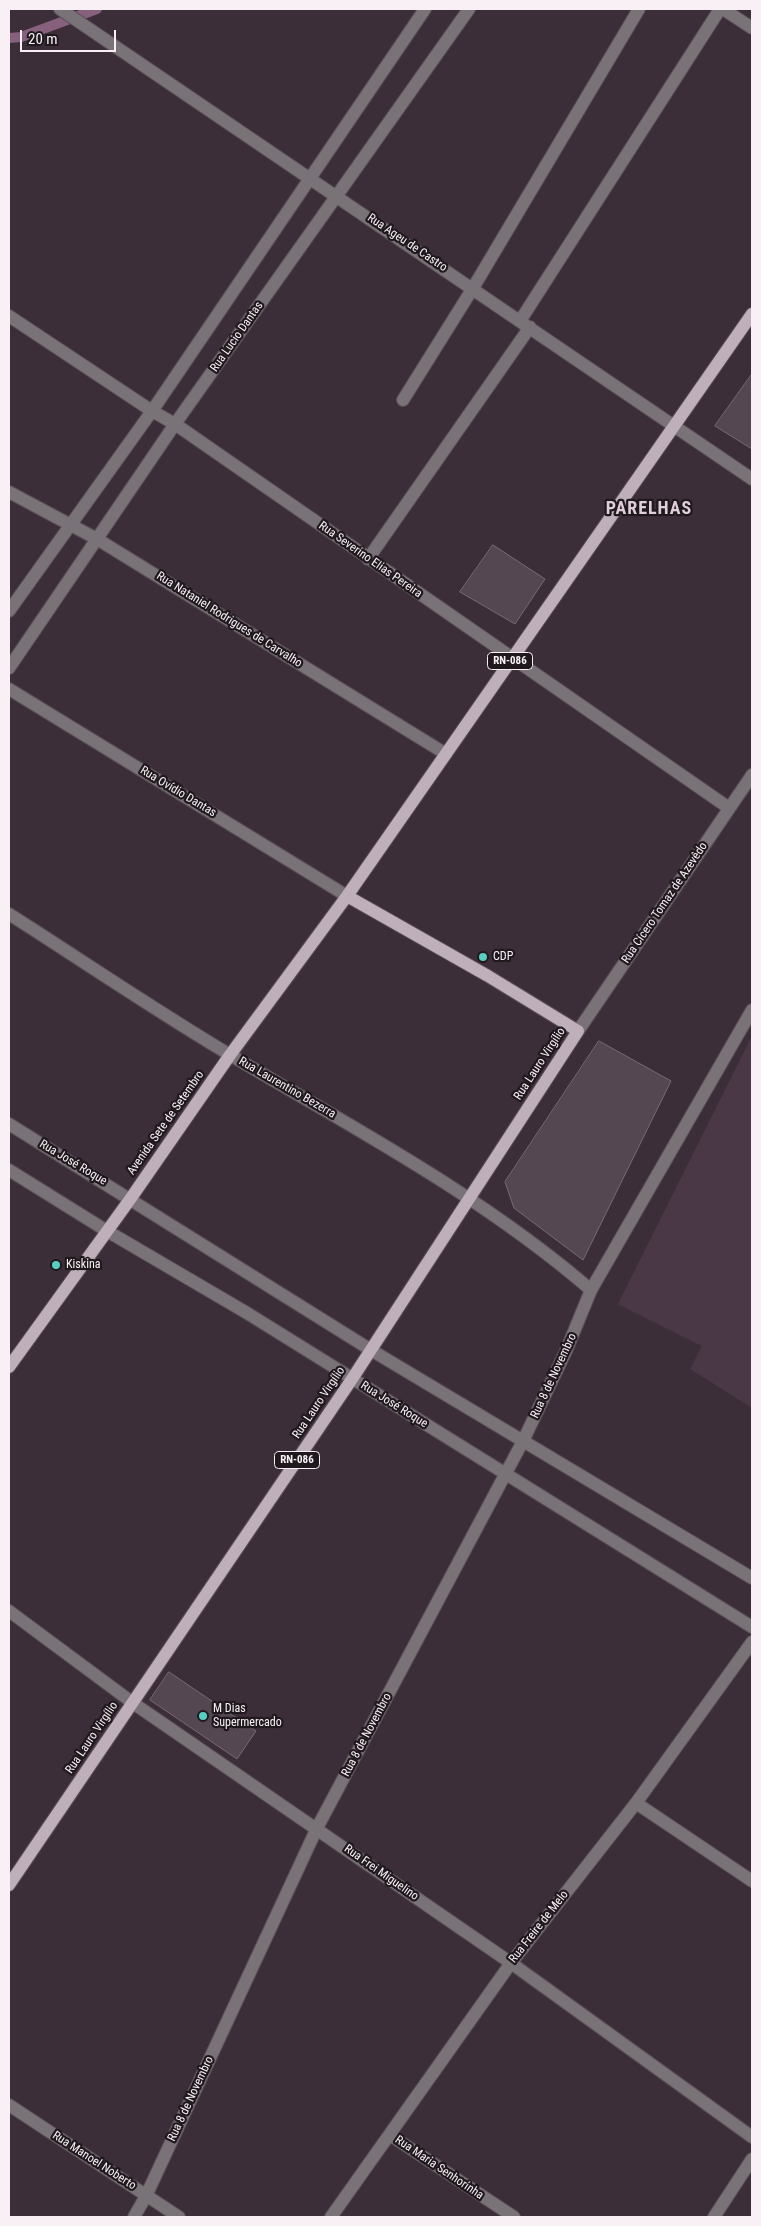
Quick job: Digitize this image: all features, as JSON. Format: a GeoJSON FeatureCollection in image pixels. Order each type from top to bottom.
{"type":"FeatureCollection","features":[{"type":"Feature","properties":{"kind":"main road","name":"RN-086"},"geometry":{"type":"LineString","coordinates":[[347,896],[752,314]]}},
{"type":"Feature","properties":{"kind":"main road"},"geometry":{"type":"LineString","coordinates":[[347,896],[488,976],[578,1030]]}},
{"type":"Feature","properties":{"kind":"main road","name":"Avenida Sete de Setembro"},"geometry":{"type":"LineString","coordinates":[[9,1367],[230,1055],[347,896]]}},
{"type":"Feature","properties":{"kind":"main road","name":"Rua Lauro Virgílio"},"geometry":{"type":"LineString","coordinates":[[9,1885],[352,1379],[578,1030]]}},
{"type":"Feature","properties":{"kind":"street","name":"Rua Ageu de Castro"},"geometry":{"type":"LineString","coordinates":[[60,9],[752,479]]}},
{"type":"Feature","properties":{"kind":"street"},"geometry":{"type":"LineString","coordinates":[[9,612],[68,526],[152,411],[425,9]]}},
{"type":"Feature","properties":{"kind":"street","name":"Rua Lucio Dantas"},"geometry":{"type":"LineString","coordinates":[[9,668],[176,424],[470,9]]}},
{"type":"Feature","properties":{"kind":"street"},"geometry":{"type":"LineString","coordinates":[[402,400],[473,288],[639,9]]}},
{"type":"Feature","properties":{"kind":"street"},"geometry":{"type":"LineString","coordinates":[[368,559],[525,324],[722,9],[752,28]]}},
{"type":"Feature","properties":{"kind":"street","name":"Rua Severino Elias Pereira"},"geometry":{"type":"LineString","coordinates":[[9,316],[152,411],[176,424],[729,808]]}},
{"type":"Feature","properties":{"kind":"street","name":"Rua Nataniel Rodrigues de Carvalho"},"geometry":{"type":"LineString","coordinates":[[9,492],[68,526],[97,539],[446,754]]}},
{"type":"Feature","properties":{"kind":"street","name":"Rua Ovídio Dantas"},"geometry":{"type":"LineString","coordinates":[[9,689],[347,896]]}},
{"type":"Feature","properties":{"kind":"street","name":"Rua Cícero Tomaz de Azevêdo"},"geometry":{"type":"LineString","coordinates":[[578,1030],[752,775]]}},
{"type":"Feature","properties":{"kind":"street","name":"Rua Laurentino Bezerra"},"geometry":{"type":"LineString","coordinates":[[9,914],[230,1055],[366,1134],[470,1198],[562,1265],[591,1290]]}},
{"type":"Feature","properties":{"kind":"street","name":"Rua 8 de Novembro"},"geometry":{"type":"LineString","coordinates":[[134,2217],[146,2196],[317,1828],[523,1440],[566,1351],[591,1290],[752,1010]]}},
{"type":"Feature","properties":{"kind":"street","name":"Rua José Roque"},"geometry":{"type":"LineString","coordinates":[[9,1124],[371,1350],[752,1578]]}},
{"type":"Feature","properties":{"kind":"street","name":"Rua José Roque"},"geometry":{"type":"LineString","coordinates":[[9,1170],[107,1231],[247,1313],[752,1627]]}},
{"type":"Feature","properties":{"kind":"street","name":"Rua Frei Miguelino"},"geometry":{"type":"LineString","coordinates":[[9,1611],[133,1703],[511,1963],[752,2137]]}},
{"type":"Feature","properties":{"kind":"street","name":"Rua Freire de Melo"},"geometry":{"type":"LineString","coordinates":[[331,2217],[511,1963],[636,1803],[752,1642]]}},
{"type":"Feature","properties":{"kind":"street"},"geometry":{"type":"LineString","coordinates":[[636,1803],[752,1881]]}},
{"type":"Feature","properties":{"kind":"street","name":"Rua Manoel Noberto"},"geometry":{"type":"LineString","coordinates":[[9,2105],[179,2217]]}},
{"type":"Feature","properties":{"kind":"street","name":"Rua Maria Senhorinha"},"geometry":{"type":"LineString","coordinates":[[390,2135],[514,2217]]}},
{"type":"Feature","properties":{"kind":"street"},"geometry":{"type":"LineString","coordinates":[[714,2217],[752,2159]]}},
{"type":"Feature","properties":{"kind":"shaded area"},"geometry":{"type":"Polygon","coordinates":[[[752,1036],[752,1408],[690,1369],[702,1346],[618,1304],[752,1036]]]}},
{"type":"Feature","properties":{"kind":"building"},"geometry":{"type":"Polygon","coordinates":[[[752,374],[752,449],[715,426],[752,374]]]}},
{"type":"Feature","properties":{"kind":"building"},"geometry":{"type":"Polygon","coordinates":[[[493,545],[545,579],[515,624],[460,592],[493,545]]]}},
{"type":"Feature","properties":{"kind":"building"},"geometry":{"type":"Polygon","coordinates":[[[599,1041],[671,1081],[583,1260],[514,1208],[505,1182],[599,1041]]]}},
{"type":"Feature","properties":{"kind":"building","name":"M Dias Supermercado"},"geometry":{"type":"Polygon","coordinates":[[[169,1672],[256,1731],[237,1759],[150,1700],[169,1672]]]}},
{"type":"Feature","properties":{"kind":"waterway"},"geometry":{"type":"LineString","coordinates":[[9,38],[21,37],[97,9]]}},
{"type":"Feature","properties":{"kind":"place","name":"CDP"},"geometry":{"type":"Point","coordinates":[483,957]}},
{"type":"Feature","properties":{"kind":"place","name":"Kiskina"},"geometry":{"type":"Point","coordinates":[56,1265]}},
{"type":"Feature","properties":{"kind":"place","name":"M Dias Supermercado"},"geometry":{"type":"Point","coordinates":[203,1716]}},
{"type":"Feature","properties":{"kind":"district","name":"PARELHAS"},"geometry":{"type":"Point","coordinates":[649,509]}}]}
